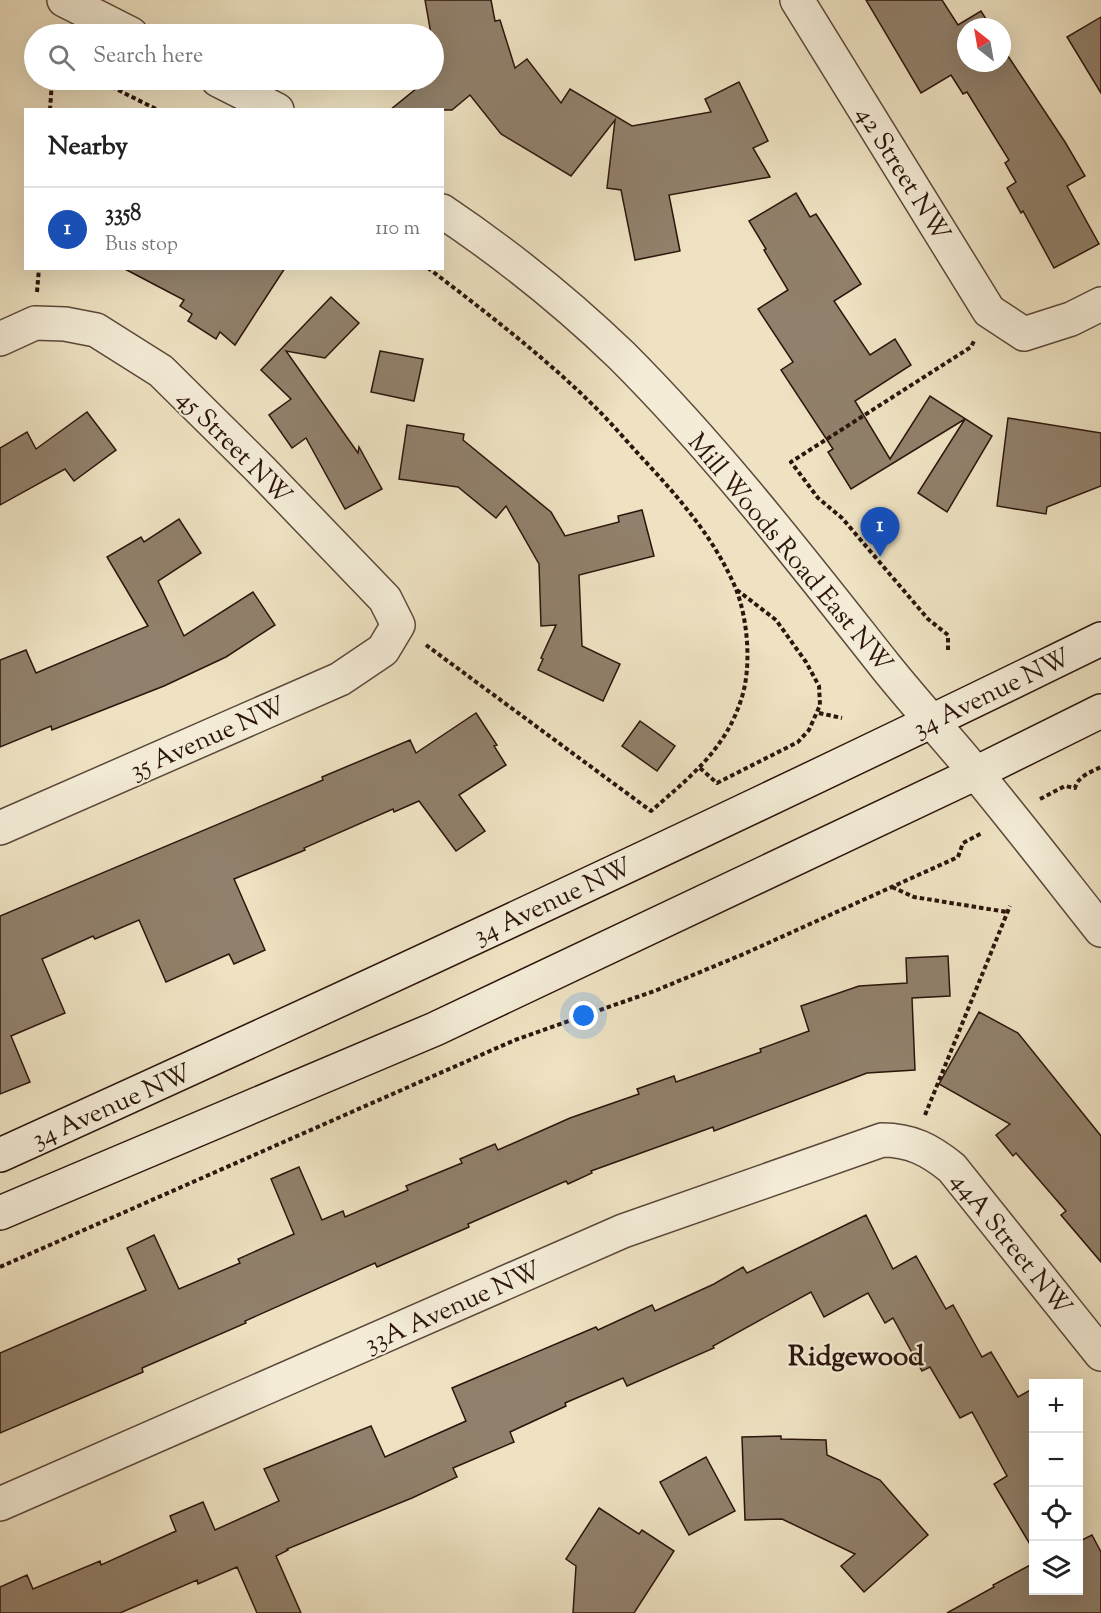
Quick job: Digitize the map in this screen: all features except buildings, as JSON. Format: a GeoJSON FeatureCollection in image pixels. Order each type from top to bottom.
{"type":"FeatureCollection","features":[{"type":"Feature","properties":{"kind":"street"},"geometry":{"type":"LineString","coordinates":[[63,0],[111,24]]}},
{"type":"Feature","properties":{"kind":"street","name":"42 Street NW"},"geometry":{"type":"LineString","coordinates":[[797,0],[989,311],[1024,334],[1071,319],[1101,304]]}},
{"type":"Feature","properties":{"kind":"street"},"geometry":{"type":"LineString","coordinates":[[238,90],[273,108]]}},
{"type":"Feature","properties":{"kind":"street","name":"Mill Woods Road East NW"},"geometry":{"type":"LineString","coordinates":[[444,212],[528,274],[587,324],[630,365],[727,472],[976,773],[1101,930]]}},
{"type":"Feature","properties":{"kind":"street","name":"45 Street NW"},"geometry":{"type":"LineString","coordinates":[[0,339],[35,323],[65,324],[96,330],[160,371],[260,469],[385,599],[399,625]]}},
{"type":"Feature","properties":{"kind":"street","name":"35 Avenue NW"},"geometry":{"type":"LineString","coordinates":[[0,828],[339,679],[383,650],[399,625]]}},
{"type":"Feature","properties":{"kind":"street","name":"34 Avenue NW"},"geometry":{"type":"LineString","coordinates":[[0,1155],[262,1036],[932,721],[1101,639]]}},
{"type":"Feature","properties":{"kind":"street"},"geometry":{"type":"LineString","coordinates":[[0,1213],[435,1029],[976,773],[1101,711]]}},
{"type":"Feature","properties":{"kind":"street","name":"33A Avenue NW"},"geometry":{"type":"LineString","coordinates":[[0,1504],[623,1232],[882,1140],[914,1143]]}},
{"type":"Feature","properties":{"kind":"street","name":"44A Street NW"},"geometry":{"type":"LineString","coordinates":[[914,1143],[935,1154],[952,1168],[1101,1354]]}},
{"type":"Feature","properties":{"kind":"path"},"geometry":{"type":"LineString","coordinates":[[50,108],[51,90]]}},
{"type":"Feature","properties":{"kind":"path"},"geometry":{"type":"LineString","coordinates":[[118,90],[154,108]]}},
{"type":"Feature","properties":{"kind":"path"},"geometry":{"type":"LineString","coordinates":[[399,625],[651,810],[700,768],[724,740],[742,699],[748,652],[744,621],[736,590],[704,530],[677,496],[598,410],[520,340],[431,270]]}},
{"type":"Feature","properties":{"kind":"path"},"geometry":{"type":"LineString","coordinates":[[948,650],[948,635],[928,619],[842,518],[818,498],[791,462],[971,347],[989,311]]}},
{"type":"Feature","properties":{"kind":"path"},"geometry":{"type":"LineString","coordinates":[[700,768],[717,783],[798,742],[809,730],[819,713],[819,686],[806,662],[776,620],[736,590]]}},
{"type":"Feature","properties":{"kind":"path"},"geometry":{"type":"LineString","coordinates":[[819,713],[842,718]]}},
{"type":"Feature","properties":{"kind":"path"},"geometry":{"type":"LineString","coordinates":[[1065,786],[1075,788],[1076,783],[1083,776],[1101,767]]}},
{"type":"Feature","properties":{"kind":"path"},"geometry":{"type":"LineString","coordinates":[[0,1267],[515,1040],[657,990],[746,953],[958,857],[963,843]]}},
{"type":"Feature","properties":{"kind":"path"},"geometry":{"type":"LineString","coordinates":[[892,887],[914,897],[1007,912]]}},
{"type":"Feature","properties":{"kind":"path"},"geometry":{"type":"LineString","coordinates":[[914,1143],[1010,906]]}},
{"type":"Feature","properties":{"kind":"place","name":"3358"},"geometry":{"type":"Point","coordinates":[880,557]}},
{"type":"Feature","properties":{"kind":"district","name":"Ridgewood"},"geometry":{"type":"Point","coordinates":[856,1355]}}]}
